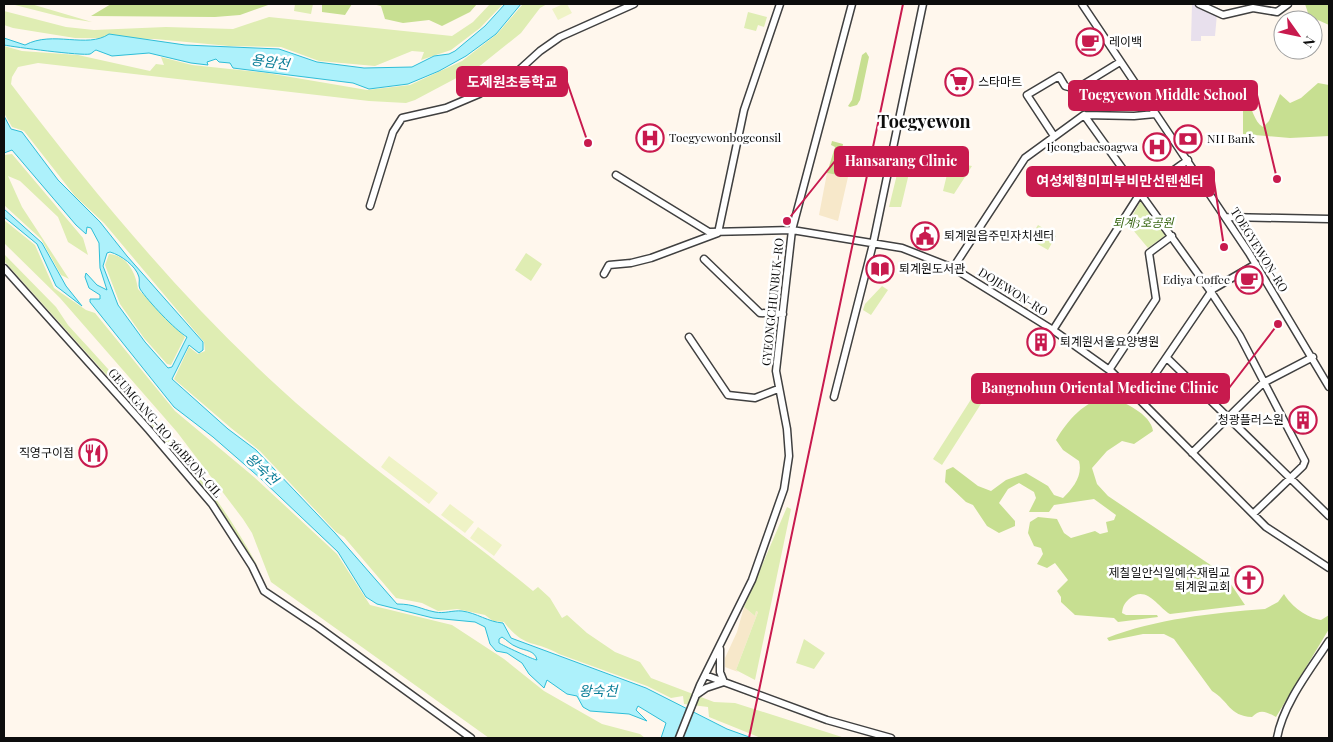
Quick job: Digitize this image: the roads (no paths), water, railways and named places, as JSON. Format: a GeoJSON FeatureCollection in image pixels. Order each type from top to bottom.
{"type":"FeatureCollection","features":[{"type":"Feature","properties":{"kind":"street"},"geometry":{"type":"LineString","coordinates":[[370,206],[393,132],[402,118],[446,108],[479,94],[518,71],[560,36],[634,4]]}},
{"type":"Feature","properties":{"kind":"street"},"geometry":{"type":"LineString","coordinates":[[604,274],[610,264],[631,263],[651,258],[718,233],[744,110],[780,4]]}},
{"type":"Feature","properties":{"kind":"street","name":"GYEONGCHUNBUK-RO"},"geometry":{"type":"LineString","coordinates":[[679,738],[695,695],[752,580],[784,489],[789,456],[787,429],[776,371],[792,230],[852,4]]}},
{"type":"Feature","properties":{"kind":"street"},"geometry":{"type":"LineString","coordinates":[[834,397],[873,244],[923,4]]}},
{"type":"Feature","properties":{"kind":"street","name":"TOEGYEWON-RO"},"geometry":{"type":"LineString","coordinates":[[1082,4],[1226,217],[1313,357],[1329,387]]}},
{"type":"Feature","properties":{"kind":"street"},"geometry":{"type":"LineString","coordinates":[[1199,4],[1222,15],[1253,8],[1277,12],[1288,4]]}},
{"type":"Feature","properties":{"kind":"street"},"geometry":{"type":"LineString","coordinates":[[1054,136],[1027,95],[1059,76],[1065,86],[1076,89],[1120,62]]}},
{"type":"Feature","properties":{"kind":"street"},"geometry":{"type":"LineString","coordinates":[[953,268],[1025,158],[1084,115],[1134,116],[1155,114]]}},
{"type":"Feature","properties":{"kind":"street"},"geometry":{"type":"LineString","coordinates":[[1084,115],[1139,194],[1172,236],[1240,336],[1305,461],[1303,466],[1253,514]]}},
{"type":"Feature","properties":{"kind":"street"},"geometry":{"type":"LineString","coordinates":[[1053,330],[1139,194],[1188,160]]}},
{"type":"Feature","properties":{"kind":"street","name":"DOJEWON-RO"},"geometry":{"type":"LineString","coordinates":[[616,175],[709,232],[792,230],[902,248],[953,268],[1053,330],[1109,370],[1266,527],[1329,568]]}},
{"type":"Feature","properties":{"kind":"street"},"geometry":{"type":"LineString","coordinates":[[1226,217],[1329,218]]}},
{"type":"Feature","properties":{"kind":"street"},"geometry":{"type":"LineString","coordinates":[[1109,370],[1156,299],[1149,254],[1172,236]]}},
{"type":"Feature","properties":{"kind":"street"},"geometry":{"type":"LineString","coordinates":[[704,259],[760,313],[783,314]]}},
{"type":"Feature","properties":{"kind":"street"},"geometry":{"type":"LineString","coordinates":[[1138,399],[1211,292],[1256,264]]}},
{"type":"Feature","properties":{"kind":"street","name":"GEUMGANG-RO 361BEON-GIL"},"geometry":{"type":"LineString","coordinates":[[4,268],[149,430],[212,504],[252,566],[264,591],[318,627],[471,738]]}},
{"type":"Feature","properties":{"kind":"street"},"geometry":{"type":"LineString","coordinates":[[688,337],[728,395],[755,398],[778,389]]}},
{"type":"Feature","properties":{"kind":"street"},"geometry":{"type":"LineString","coordinates":[[1192,453],[1263,383],[1313,357]]}},
{"type":"Feature","properties":{"kind":"street"},"geometry":{"type":"LineString","coordinates":[[1166,358],[1329,516]]}},
{"type":"Feature","properties":{"kind":"street"},"geometry":{"type":"LineString","coordinates":[[1277,738],[1279,726],[1292,700],[1329,641]]}},
{"type":"Feature","properties":{"kind":"street"},"geometry":{"type":"LineString","coordinates":[[720,644],[720,672],[724,682]]}},
{"type":"Feature","properties":{"kind":"street"},"geometry":{"type":"LineString","coordinates":[[705,675],[827,720],[891,738]]}},
{"type":"Feature","properties":{"kind":"street"},"geometry":{"type":"LineString","coordinates":[[695,695],[724,682]]}},
{"type":"Feature","properties":{"kind":"water","name":"용암천"},"geometry":{"type":"Polygon","coordinates":[[[505,4],[521,4],[496,34],[466,56],[439,71],[408,84],[369,89],[353,83],[233,68],[230,63],[219,62],[216,59],[207,62],[208,65],[149,53],[112,56],[96,50],[91,54],[84,54],[4,45],[4,38],[25,45],[47,39],[91,40],[109,34],[185,45],[279,49],[317,62],[364,68],[412,67],[434,56],[449,54],[455,51],[485,26],[505,4]]]}},
{"type":"Feature","properties":{"kind":"water","name":"왕숙천"},"geometry":{"type":"Polygon","coordinates":[[[4,116],[11,129],[22,132],[58,180],[100,222],[127,256],[203,342],[203,350],[199,353],[189,345],[172,379],[228,429],[256,450],[335,533],[397,604],[438,612],[462,611],[503,623],[511,638],[646,688],[727,729],[752,738],[661,738],[666,723],[638,706],[636,710],[647,721],[629,714],[590,711],[583,707],[577,696],[567,694],[547,680],[544,688],[529,674],[522,663],[507,653],[496,651],[490,644],[485,627],[475,622],[433,618],[377,604],[366,597],[338,552],[260,478],[213,437],[174,407],[90,302],[90,299],[100,299],[100,295],[89,288],[85,277],[86,273],[97,285],[107,290],[100,268],[99,243],[91,228],[87,227],[86,234],[76,225],[12,150],[4,153],[4,116]],[[110,252],[107,253],[103,266],[118,305],[145,342],[168,368],[172,367],[187,337],[155,308],[139,288],[139,278],[131,265],[123,258],[110,252]],[[502,637],[499,639],[499,643],[537,660],[534,654],[515,646],[502,637]]]}},
{"type":"Feature","properties":{"kind":"water"},"geometry":{"type":"Polygon","coordinates":[[[4,209],[42,243],[66,286],[82,306],[56,286],[37,244],[4,217],[4,209]]]}},
{"type":"Feature","properties":{"kind":"railway"},"geometry":{"type":"LineString","coordinates":[[749,738],[903,4]]}},
{"type":"Feature","properties":{"kind":"place","name":"레이백"},"geometry":{"type":"Point","coordinates":[1090,42]}},
{"type":"Feature","properties":{"kind":"place","name":"스타마트"},"geometry":{"type":"Point","coordinates":[959,82]}},
{"type":"Feature","properties":{"kind":"place","name":"Toegyewonbogeonsil"},"geometry":{"type":"Point","coordinates":[650,138]}},
{"type":"Feature","properties":{"kind":"place","name":"NH Bank"},"geometry":{"type":"Point","coordinates":[1188,139]}},
{"type":"Feature","properties":{"kind":"place","name":"도제원초등학교"},"geometry":{"type":"Point","coordinates":[588,143]}},
{"type":"Feature","properties":{"kind":"place","name":"Ijeongbaesoagwa"},"geometry":{"type":"Point","coordinates":[1157,147]}},
{"type":"Feature","properties":{"kind":"place","name":"Toegyewon Middle School"},"geometry":{"type":"Point","coordinates":[1277,179]}},
{"type":"Feature","properties":{"kind":"place","name":"Hansarang Clinic"},"geometry":{"type":"Point","coordinates":[787,221]}},
{"type":"Feature","properties":{"kind":"place","name":"퇴계원읍주민자치센터"},"geometry":{"type":"Point","coordinates":[925,236]}},
{"type":"Feature","properties":{"kind":"place","name":"여성체형미피부비만선텐센터"},"geometry":{"type":"Point","coordinates":[1224,247]}},
{"type":"Feature","properties":{"kind":"place","name":"퇴계원도서관"},"geometry":{"type":"Point","coordinates":[880,269]}},
{"type":"Feature","properties":{"kind":"place","name":"Ediya Coffee"},"geometry":{"type":"Point","coordinates":[1249,280]}},
{"type":"Feature","properties":{"kind":"place","name":"Bangnohun Oriental Medicine Clinic"},"geometry":{"type":"Point","coordinates":[1278,324]}},
{"type":"Feature","properties":{"kind":"place","name":"퇴계원서울요양병원"},"geometry":{"type":"Point","coordinates":[1041,342]}},
{"type":"Feature","properties":{"kind":"place","name":"청광플러스원"},"geometry":{"type":"Point","coordinates":[1303,420]}},
{"type":"Feature","properties":{"kind":"place","name":"직영구이점"},"geometry":{"type":"Point","coordinates":[93,453]}},
{"type":"Feature","properties":{"kind":"place","name":"제칠일안식일예수재림교 퇴계원교회"},"geometry":{"type":"Point","coordinates":[1249,580]}},
{"type":"Feature","properties":{"kind":"district","name":"Toegyewon"},"geometry":{"type":"Point","coordinates":[924,122]}},
{"type":"Feature","properties":{"kind":"park label","name":"퇴계3호공원"},"geometry":{"type":"Point","coordinates":[1143,223]}}]}
